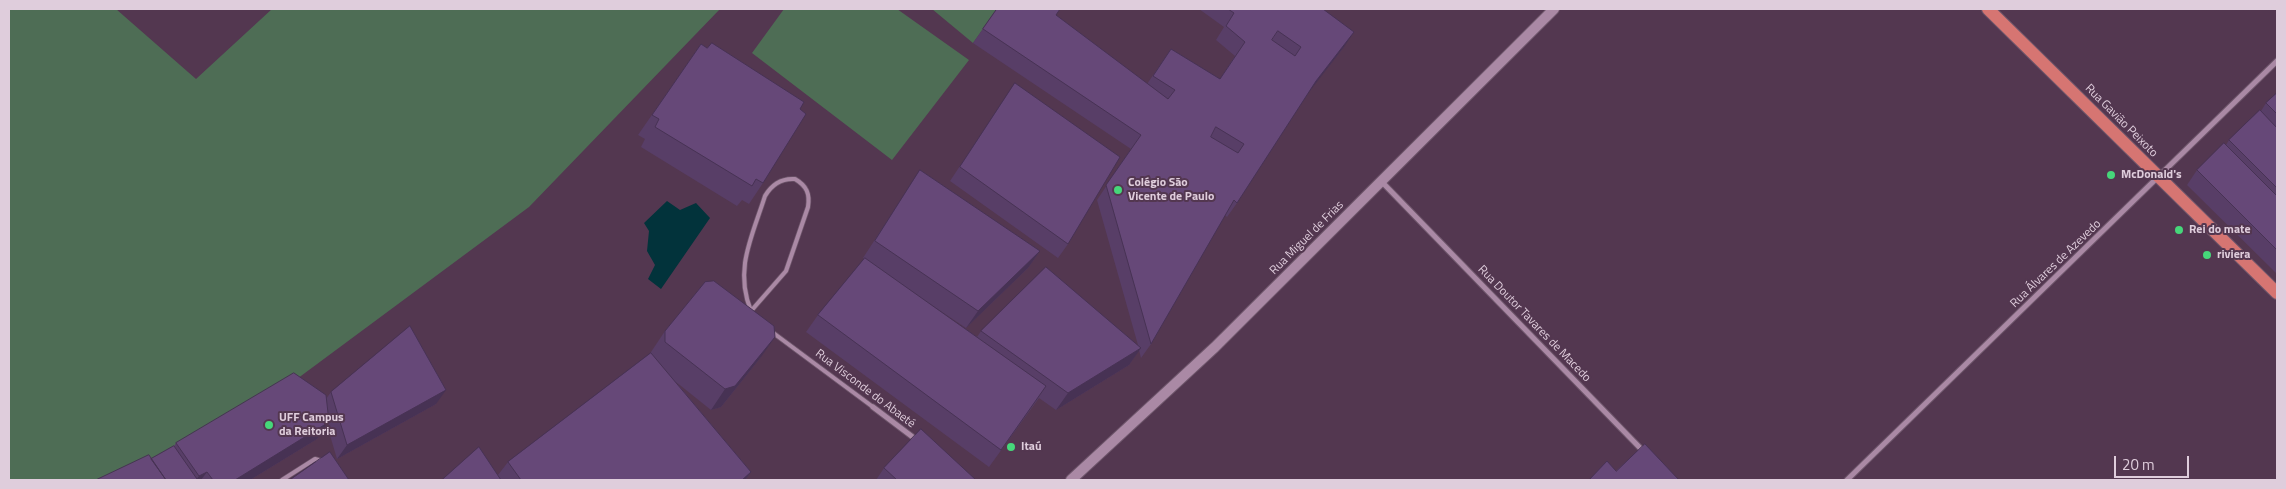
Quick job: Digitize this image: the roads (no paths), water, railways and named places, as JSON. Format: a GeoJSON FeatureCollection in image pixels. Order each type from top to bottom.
{"type":"FeatureCollection","features":[{"type":"Feature","properties":{"kind":"main road","name":"Rua Miguel de Frias"},"geometry":{"type":"LineString","coordinates":[[1071,480],[1215,347],[1554,9]]}},
{"type":"Feature","properties":{"kind":"main road","name":"Rua Gavião Peixoto"},"geometry":{"type":"LineString","coordinates":[[1988,9],[2277,293]]}},
{"type":"Feature","properties":{"kind":"street","name":"Rua Álvares de Azevedo"},"geometry":{"type":"LineString","coordinates":[[1847,480],[2277,62]]}},
{"type":"Feature","properties":{"kind":"street","name":"Rua Doutor Tavares de Macedo"},"geometry":{"type":"LineString","coordinates":[[1382,182],[1651,459]]}},
{"type":"Feature","properties":{"kind":"street","name":"Rua Visconde do Abaeté"},"geometry":{"type":"LineString","coordinates":[[873,407],[925,446]]}},
{"type":"Feature","properties":{"kind":"lane"},"geometry":{"type":"LineString","coordinates":[[751,311],[786,271],[805,217],[809,198],[807,189],[795,179],[786,178],[769,188],[745,260],[742,278],[751,311],[757,318]]}},
{"type":"Feature","properties":{"kind":"lane","name":"Rua Visconde do Abaeté"},"geometry":{"type":"LineString","coordinates":[[769,330],[873,407]]}},
{"type":"Feature","properties":{"kind":"lane"},"geometry":{"type":"LineString","coordinates":[[282,480],[315,459],[326,463]]}},
{"type":"Feature","properties":{"kind":"place","name":"McDonald's"},"geometry":{"type":"Point","coordinates":[2111,175]}},
{"type":"Feature","properties":{"kind":"place","name":"Colégio São Vicente de Paulo"},"geometry":{"type":"Point","coordinates":[1118,190]}},
{"type":"Feature","properties":{"kind":"place","name":"Rei do mate"},"geometry":{"type":"Point","coordinates":[2179,230]}},
{"type":"Feature","properties":{"kind":"place","name":"riviera"},"geometry":{"type":"Point","coordinates":[2207,255]}},
{"type":"Feature","properties":{"kind":"place","name":"UFF Campus da Reitoria"},"geometry":{"type":"Point","coordinates":[269,425]}},
{"type":"Feature","properties":{"kind":"place","name":"Itaú"},"geometry":{"type":"Point","coordinates":[1011,447]}}]}
